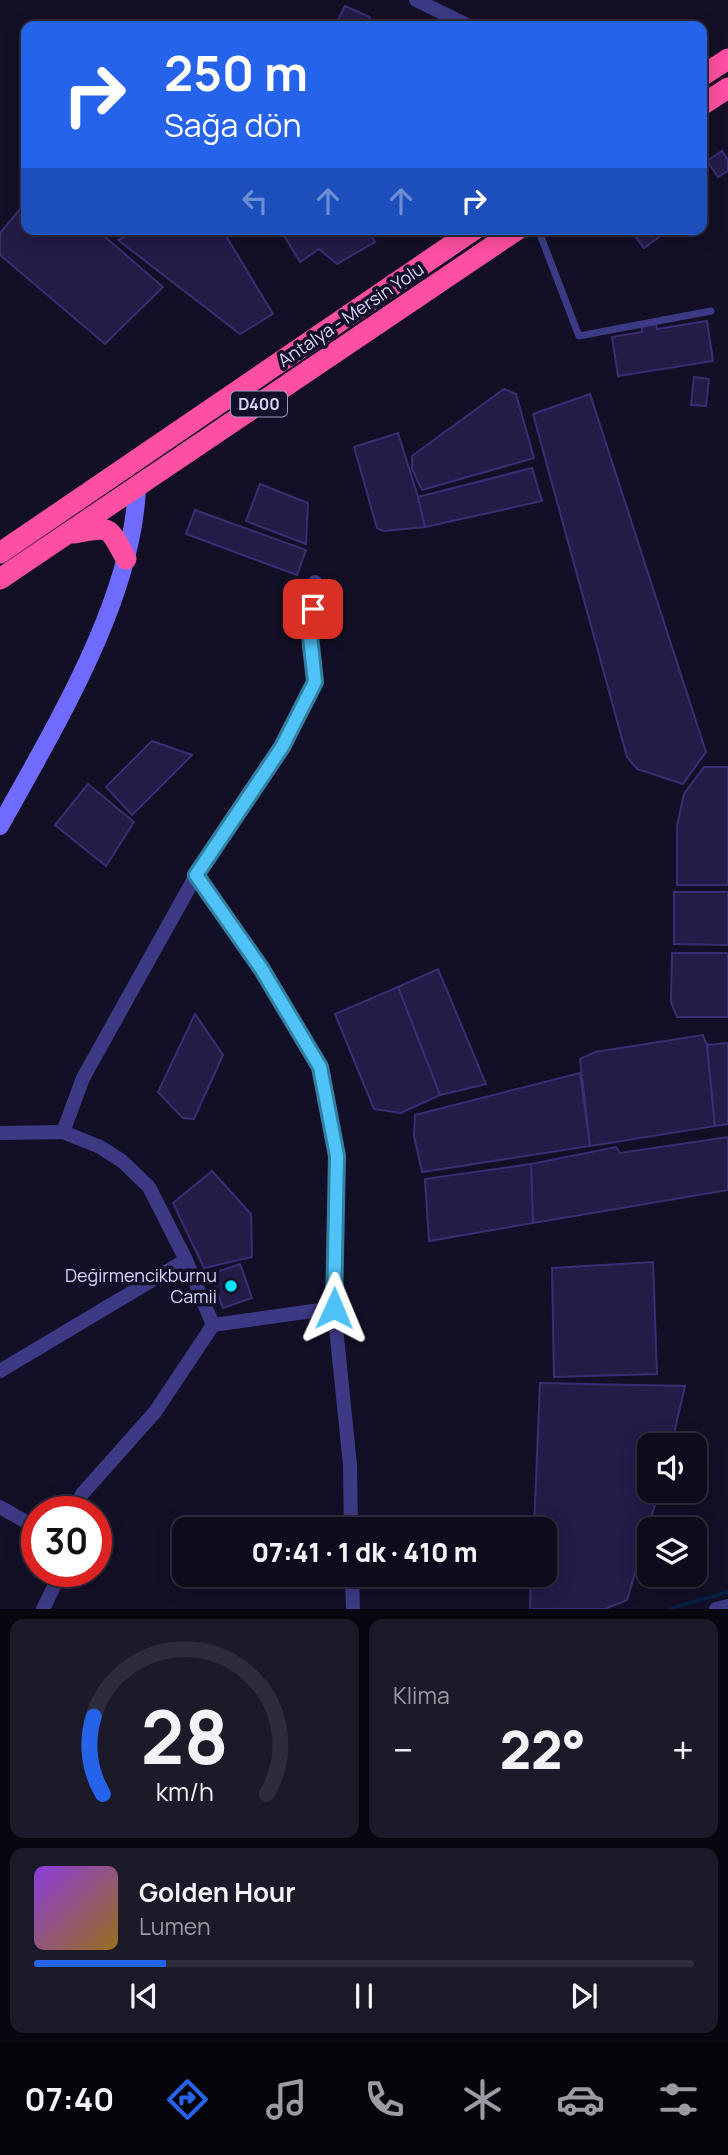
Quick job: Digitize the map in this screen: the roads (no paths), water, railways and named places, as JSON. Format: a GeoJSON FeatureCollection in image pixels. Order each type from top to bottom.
{"type":"FeatureCollection","features":[{"type":"Feature","properties":{"kind":"highway"},"geometry":{"type":"LineString","coordinates":[[707,73],[728,58]]}},
{"type":"Feature","properties":{"kind":"highway"},"geometry":{"type":"LineString","coordinates":[[707,102],[728,88]]}},
{"type":"Feature","properties":{"kind":"highway","name":"Antalya - Mersin Yolu"},"geometry":{"type":"LineString","coordinates":[[0,553],[466,235]]}},
{"type":"Feature","properties":{"kind":"highway","name":"Antalya - Mersin Yolu"},"geometry":{"type":"LineString","coordinates":[[0,579],[509,235]]}},
{"type":"Feature","properties":{"kind":"highway"},"geometry":{"type":"LineString","coordinates":[[125,467],[137,486]]}},
{"type":"Feature","properties":{"kind":"highway"},"geometry":{"type":"LineString","coordinates":[[65,535],[107,529],[113,533],[126,558]]}},
{"type":"Feature","properties":{"kind":"street"},"geometry":{"type":"LineString","coordinates":[[416,0],[459,21]]}},
{"type":"Feature","properties":{"kind":"street"},"geometry":{"type":"LineString","coordinates":[[0,826],[83,671],[116,591],[136,508],[137,486]]}},
{"type":"Feature","properties":{"kind":"street"},"geometry":{"type":"LineString","coordinates":[[63,1132],[83,1078],[196,875],[282,747],[315,682],[310,636],[315,582]]}},
{"type":"Feature","properties":{"kind":"street"},"geometry":{"type":"LineString","coordinates":[[196,875],[261,968],[320,1067],[337,1156],[334,1308],[349,1465],[351,1517]]}},
{"type":"Feature","properties":{"kind":"street"},"geometry":{"type":"LineString","coordinates":[[0,1133],[63,1132],[100,1147],[122,1161],[149,1187],[186,1260],[213,1325]]}},
{"type":"Feature","properties":{"kind":"street"},"geometry":{"type":"LineString","coordinates":[[0,1371],[186,1260]]}},
{"type":"Feature","properties":{"kind":"street"},"geometry":{"type":"LineString","coordinates":[[81,1496],[155,1412],[213,1325],[334,1308]]}},
{"type":"Feature","properties":{"kind":"street"},"geometry":{"type":"LineString","coordinates":[[0,1507],[21,1519]]}},
{"type":"Feature","properties":{"kind":"street"},"geometry":{"type":"LineString","coordinates":[[43,1609],[54,1587]]}},
{"type":"Feature","properties":{"kind":"street"},"geometry":{"type":"LineString","coordinates":[[352,1587],[353,1609]]}},
{"type":"Feature","properties":{"kind":"street"},"geometry":{"type":"LineString","coordinates":[[716,1609],[728,1606]]}},
{"type":"Feature","properties":{"kind":"lane"},"geometry":{"type":"LineString","coordinates":[[540,235],[579,336],[711,310]]}},
{"type":"Feature","properties":{"kind":"waterway"},"geometry":{"type":"LineString","coordinates":[[669,1609],[728,1592]]}},
{"type":"Feature","properties":{"kind":"place","name":"Değirmencikburnu Camii"},"geometry":{"type":"Point","coordinates":[231,1286]}}]}
